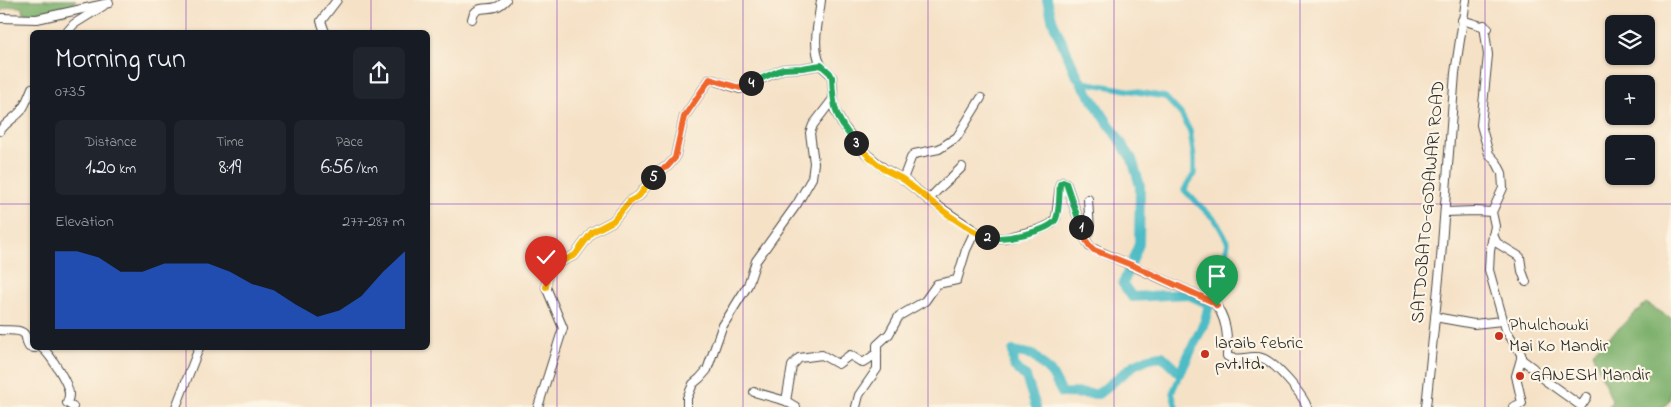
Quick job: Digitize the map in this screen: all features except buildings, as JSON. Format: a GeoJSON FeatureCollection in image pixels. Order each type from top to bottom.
{"type":"FeatureCollection","features":[{"type":"Feature","properties":{"kind":"street"},"geometry":{"type":"LineString","coordinates":[[324,30],[321,21],[337,0]]}},
{"type":"Feature","properties":{"kind":"street"},"geometry":{"type":"LineString","coordinates":[[472,19],[474,13],[480,8],[498,7],[506,0]]}},
{"type":"Feature","properties":{"kind":"street"},"geometry":{"type":"LineString","coordinates":[[821,0],[816,41],[821,65],[832,77],[834,108],[842,124],[863,151],[885,170],[903,179],[929,200],[976,232],[992,238],[1004,238],[1040,229],[1051,224],[1056,218],[1060,184],[1066,183],[1085,238],[1090,247],[1213,302],[1225,324],[1228,356],[1234,359],[1248,356],[1262,358],[1276,366],[1304,398],[1307,407]]}},
{"type":"Feature","properties":{"kind":"street","name":"SATDOBATO-GODAWARI ROAD"},"geometry":{"type":"LineString","coordinates":[[1426,407],[1445,212],[1455,73],[1466,0]]}},
{"type":"Feature","properties":{"kind":"street"},"geometry":{"type":"LineString","coordinates":[[0,18],[37,19],[110,1]]}},
{"type":"Feature","properties":{"kind":"street"},"geometry":{"type":"LineString","coordinates":[[69,30],[74,24],[110,1]]}},
{"type":"Feature","properties":{"kind":"street"},"geometry":{"type":"LineString","coordinates":[[1462,20],[1487,27],[1488,55],[1481,125],[1489,154],[1497,163],[1502,173],[1502,188],[1492,212],[1496,226],[1488,270],[1502,321],[1509,337],[1521,354],[1516,376],[1522,403],[1513,407]]}},
{"type":"Feature","properties":{"kind":"street"},"geometry":{"type":"LineString","coordinates":[[538,407],[563,328],[546,287],[548,268],[575,255],[592,232],[613,221],[630,201],[639,196],[657,171],[667,167],[675,158],[684,117],[710,79],[740,88],[783,69],[821,65]]}},
{"type":"Feature","properties":{"kind":"street"},"geometry":{"type":"LineString","coordinates":[[0,131],[4,119],[15,117],[23,109],[30,93]]}},
{"type":"Feature","properties":{"kind":"street"},"geometry":{"type":"LineString","coordinates":[[903,179],[914,154],[939,149],[957,137],[981,98]]}},
{"type":"Feature","properties":{"kind":"street"},"geometry":{"type":"LineString","coordinates":[[687,407],[687,398],[693,384],[707,370],[722,327],[748,285],[756,260],[797,204],[812,178],[814,162],[810,133],[813,125],[833,99]]}},
{"type":"Feature","properties":{"kind":"street"},"geometry":{"type":"LineString","coordinates":[[929,200],[936,191],[952,179],[962,168]]}},
{"type":"Feature","properties":{"kind":"street"},"geometry":{"type":"LineString","coordinates":[[1085,238],[1090,231],[1088,199]]}},
{"type":"Feature","properties":{"kind":"street"},"geometry":{"type":"LineString","coordinates":[[1445,212],[1461,210],[1492,212]]}},
{"type":"Feature","properties":{"kind":"street"},"geometry":{"type":"LineString","coordinates":[[856,407],[859,395],[877,369],[877,344],[889,334],[899,316],[925,301],[937,284],[957,280],[966,250],[976,232]]}},
{"type":"Feature","properties":{"kind":"street"},"geometry":{"type":"LineString","coordinates":[[1493,235],[1497,242],[1520,257],[1526,282]]}},
{"type":"Feature","properties":{"kind":"street"},"geometry":{"type":"LineString","coordinates":[[1435,317],[1474,324],[1502,321]]}},
{"type":"Feature","properties":{"kind":"street"},"geometry":{"type":"LineString","coordinates":[[0,330],[21,331],[26,336],[27,344],[30,347]]}},
{"type":"Feature","properties":{"kind":"street"},"geometry":{"type":"LineString","coordinates":[[44,350],[65,383],[70,394],[68,403],[73,407]]}},
{"type":"Feature","properties":{"kind":"street"},"geometry":{"type":"LineString","coordinates":[[176,407],[198,350]]}},
{"type":"Feature","properties":{"kind":"street"},"geometry":{"type":"LineString","coordinates":[[786,401],[792,366],[799,358],[822,356],[838,364],[850,355],[863,363],[876,354]]}},
{"type":"Feature","properties":{"kind":"street"},"geometry":{"type":"LineString","coordinates":[[1521,359],[1533,368],[1539,376],[1581,406],[1587,396]]}},
{"type":"Feature","properties":{"kind":"street"},"geometry":{"type":"LineString","coordinates":[[754,392],[786,401],[796,407]]}},
{"type":"Feature","properties":{"kind":"green space"},"geometry":{"type":"Polygon","coordinates":[[[0,0],[76,0],[70,11],[66,14],[25,16],[22,8],[17,7],[8,8],[0,12],[0,0]]]}},
{"type":"Feature","properties":{"kind":"green space"},"geometry":{"type":"Polygon","coordinates":[[[1646,303],[1671,318],[1671,391],[1669,401],[1664,407],[1608,407],[1612,401],[1592,353],[1646,303]]]}},
{"type":"Feature","properties":{"kind":"waterway"},"geometry":{"type":"LineString","coordinates":[[1045,0],[1083,82],[1165,97],[1181,114],[1190,131],[1194,158],[1194,174],[1184,190],[1216,221],[1228,242],[1222,276],[1212,296]]}},
{"type":"Feature","properties":{"kind":"waterway"},"geometry":{"type":"LineString","coordinates":[[1036,407],[1026,377],[1014,366],[1013,351],[1033,355],[1052,374],[1062,393],[1098,394],[1134,365],[1149,358],[1162,356],[1180,373],[1205,321],[1209,304],[1187,294],[1132,297],[1123,284],[1139,244],[1140,186],[1132,159],[1075,73],[1053,22],[1047,0]]}},
{"type":"Feature","properties":{"kind":"waterway"},"geometry":{"type":"LineString","coordinates":[[1176,407],[1172,393],[1203,322],[1207,306]]}},
{"type":"Feature","properties":{"kind":"place","name":"Phulchowki Mai Ko Mandir"},"geometry":{"type":"Point","coordinates":[1499,336]}},
{"type":"Feature","properties":{"kind":"place","name":"laraib febric pvt.ltd."},"geometry":{"type":"Point","coordinates":[1205,354]}},
{"type":"Feature","properties":{"kind":"place","name":"GANESH Mandir"},"geometry":{"type":"Point","coordinates":[1520,376]}},
{"type":"Feature","properties":{"kind":"route"},"geometry":{"type":"LineString","coordinates":[[546,287],[548,268],[575,255],[592,232],[613,221],[630,201],[639,196],[657,171],[667,167],[675,158],[684,117],[710,79],[740,88],[783,69],[821,65],[832,77],[834,108],[851,138],[863,151],[885,170],[903,179],[911,187],[976,232],[992,238],[1004,238],[1040,229],[1051,224],[1056,218],[1060,184],[1063,182],[1066,183],[1085,238],[1090,247],[1213,302],[1217,306]]}}]}
